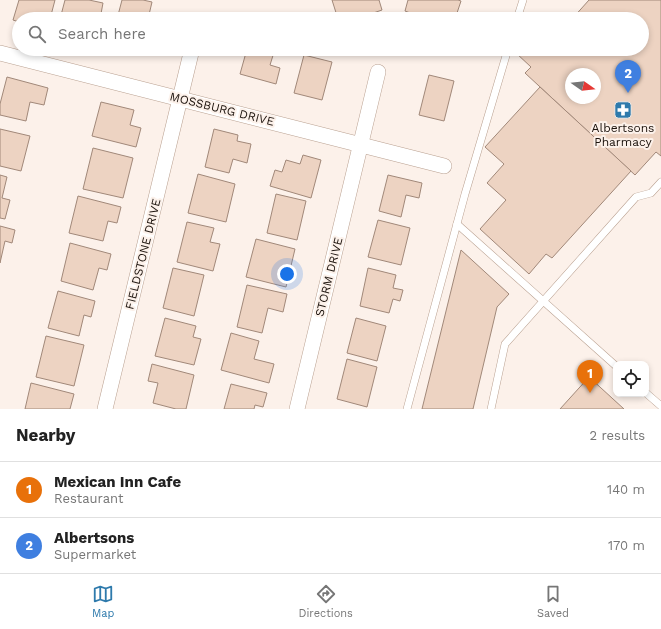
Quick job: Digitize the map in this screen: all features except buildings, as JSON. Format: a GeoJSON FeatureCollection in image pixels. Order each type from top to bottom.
{"type":"FeatureCollection","features":[{"type":"Feature","properties":{"kind":"street","name":"MOSSBURG DRIVE"},"geometry":{"type":"LineString","coordinates":[[0,53],[444,166]]}},
{"type":"Feature","properties":{"kind":"street","name":"FIELDSTONE DRIVE"},"geometry":{"type":"LineString","coordinates":[[105,409],[190,56]]}},
{"type":"Feature","properties":{"kind":"street","name":"STORM DRIVE"},"geometry":{"type":"LineString","coordinates":[[297,409],[378,72]]}},
{"type":"Feature","properties":{"kind":"lane"},"geometry":{"type":"LineString","coordinates":[[519,12],[523,0]]}},
{"type":"Feature","properties":{"kind":"lane"},"geometry":{"type":"LineString","coordinates":[[407,409],[457,224],[506,56]]}},
{"type":"Feature","properties":{"kind":"lane"},"geometry":{"type":"LineString","coordinates":[[491,409],[506,344],[636,197],[651,193],[661,182]]}},
{"type":"Feature","properties":{"kind":"lane"},"geometry":{"type":"LineString","coordinates":[[457,224],[613,363]]}},
{"type":"Feature","properties":{"kind":"lane"},"geometry":{"type":"LineString","coordinates":[[649,396],[661,406]]}},
{"type":"Feature","properties":{"kind":"place","name":"Albertsons"},"geometry":{"type":"Point","coordinates":[628,93]}},
{"type":"Feature","properties":{"kind":"place","name":"Albertsons Pharmacy"},"geometry":{"type":"Point","coordinates":[623,110]}},
{"type":"Feature","properties":{"kind":"place","name":"Mexican Inn Cafe"},"geometry":{"type":"Point","coordinates":[590,393]}}]}
